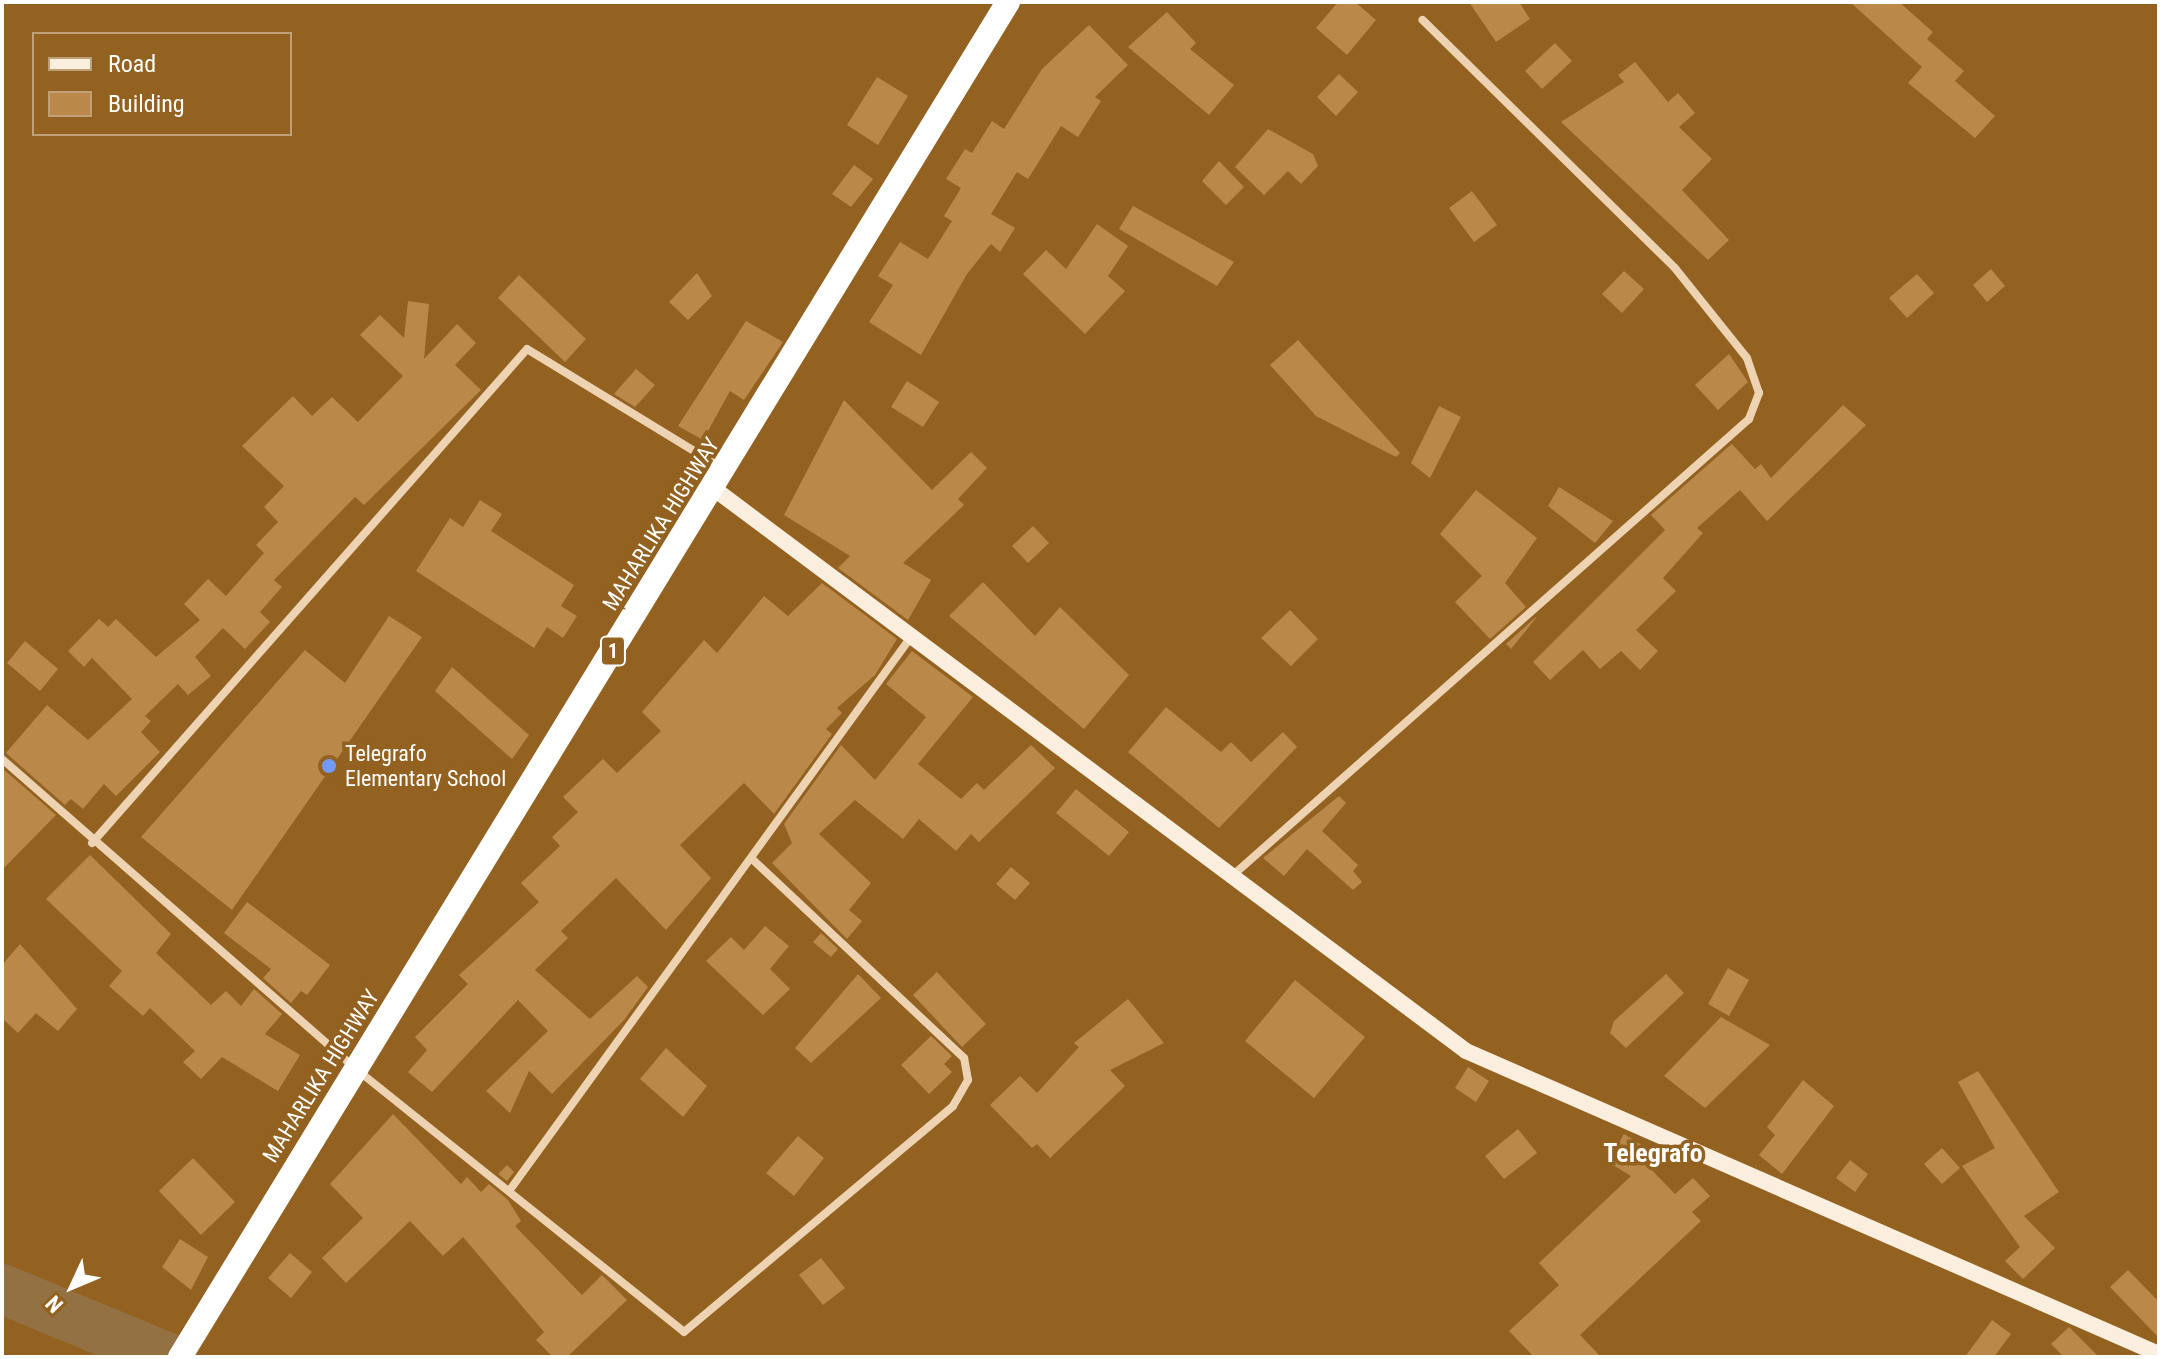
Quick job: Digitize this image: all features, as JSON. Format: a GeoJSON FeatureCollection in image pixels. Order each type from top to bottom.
{"type":"FeatureCollection","features":[{"type":"Feature","properties":{"kind":"highway","name":"MAHARLIKA HIGHWAY"},"geometry":{"type":"LineString","coordinates":[[180,1357],[1008,2]]}},
{"type":"Feature","properties":{"kind":"street"},"geometry":{"type":"LineString","coordinates":[[1232,876],[1749,419],[1759,393],[1747,358],[1675,268],[1423,20]]}},
{"type":"Feature","properties":{"kind":"street"},"geometry":{"type":"LineString","coordinates":[[92,843],[527,349],[719,479],[914,633],[1466,1051],[2159,1354]]}},
{"type":"Feature","properties":{"kind":"street"},"geometry":{"type":"LineString","coordinates":[[512,1187],[753,860],[914,633]]}},
{"type":"Feature","properties":{"kind":"street"},"geometry":{"type":"LineString","coordinates":[[2,759],[92,843],[356,1069],[512,1187],[684,1332],[953,1106],[968,1080],[964,1058],[753,860]]}},
{"type":"Feature","properties":{"kind":"building"},"geometry":{"type":"Polygon","coordinates":[[[1338,2],[1355,2],[1376,20],[1347,55],[1316,28],[1338,2]]]}},
{"type":"Feature","properties":{"kind":"building"},"geometry":{"type":"Polygon","coordinates":[[[1469,2],[1519,2],[1530,19],[1496,42],[1469,2]]]}},
{"type":"Feature","properties":{"kind":"building"},"geometry":{"type":"Polygon","coordinates":[[[1850,2],[1899,2],[1933,32],[1927,39],[1964,71],[1955,81],[1995,116],[1975,138],[1908,83],[1922,67],[1850,2]]]}},
{"type":"Feature","properties":{"kind":"building"},"geometry":{"type":"Polygon","coordinates":[[[1167,12],[1196,43],[1190,49],[1234,85],[1209,115],[1128,47],[1167,12]]]}},
{"type":"Feature","properties":{"kind":"building"},"geometry":{"type":"Polygon","coordinates":[[[1089,25],[1128,65],[1095,97],[1101,101],[1078,137],[1061,126],[1028,179],[1017,172],[991,214],[1015,228],[1000,252],[991,244],[967,274],[921,355],[869,322],[893,285],[878,276],[900,242],[928,259],[952,221],[944,216],[961,188],[946,179],[965,149],[972,153],[992,121],[1004,129],[1042,69],[1089,25]]]}},
{"type":"Feature","properties":{"kind":"building"},"geometry":{"type":"Polygon","coordinates":[[[1555,43],[1572,61],[1542,89],[1525,71],[1555,43]]]}},
{"type":"Feature","properties":{"kind":"building"},"geometry":{"type":"Polygon","coordinates":[[[1635,62],[1668,102],[1678,93],[1695,113],[1679,127],[1712,159],[1682,190],[1729,240],[1708,260],[1561,122],[1624,82],[1618,75],[1635,62]]]}},
{"type":"Feature","properties":{"kind":"building"},"geometry":{"type":"Polygon","coordinates":[[[1339,74],[1358,92],[1336,116],[1317,97],[1339,74]]]}},
{"type":"Feature","properties":{"kind":"building"},"geometry":{"type":"Polygon","coordinates":[[[877,77],[908,96],[878,145],[847,125],[877,77]]]}},
{"type":"Feature","properties":{"kind":"building"},"geometry":{"type":"Polygon","coordinates":[[[1268,129],[1313,154],[1318,166],[1301,184],[1288,171],[1264,195],[1235,167],[1268,129]]]}},
{"type":"Feature","properties":{"kind":"building"},"geometry":{"type":"Polygon","coordinates":[[[1219,161],[1244,187],[1226,205],[1202,181],[1219,161]]]}},
{"type":"Feature","properties":{"kind":"building"},"geometry":{"type":"Polygon","coordinates":[[[854,165],[873,179],[851,207],[832,194],[854,165]]]}},
{"type":"Feature","properties":{"kind":"building"},"geometry":{"type":"Polygon","coordinates":[[[1472,191],[1497,225],[1474,242],[1449,208],[1472,191]]]}},
{"type":"Feature","properties":{"kind":"building"},"geometry":{"type":"Polygon","coordinates":[[[1133,206],[1234,262],[1217,286],[1119,229],[1133,206]]]}},
{"type":"Feature","properties":{"kind":"building"},"geometry":{"type":"Polygon","coordinates":[[[1097,224],[1128,246],[1108,276],[1125,291],[1085,334],[1023,274],[1046,250],[1066,269],[1097,224]]]}},
{"type":"Feature","properties":{"kind":"building"},"geometry":{"type":"Polygon","coordinates":[[[1991,269],[2005,286],[1987,302],[1973,285],[1991,269]]]}},
{"type":"Feature","properties":{"kind":"building"},"geometry":{"type":"Polygon","coordinates":[[[1624,271],[1644,289],[1622,313],[1602,294],[1624,271]]]}},
{"type":"Feature","properties":{"kind":"building"},"geometry":{"type":"Polygon","coordinates":[[[697,273],[712,296],[688,320],[669,302],[697,273]]]}},
{"type":"Feature","properties":{"kind":"building"},"geometry":{"type":"Polygon","coordinates":[[[1917,274],[1934,293],[1907,318],[1889,298],[1917,274]]]}},
{"type":"Feature","properties":{"kind":"building"},"geometry":{"type":"Polygon","coordinates":[[[519,275],[586,339],[565,362],[498,298],[519,275]]]}},
{"type":"Feature","properties":{"kind":"building"},"geometry":{"type":"Polygon","coordinates":[[[408,301],[429,304],[424,359],[457,324],[476,343],[455,365],[481,390],[364,505],[355,497],[274,580],[282,587],[260,612],[270,622],[245,649],[223,628],[195,657],[211,676],[188,695],[178,684],[145,716],[151,721],[141,732],[160,752],[116,796],[104,784],[83,809],[71,799],[65,805],[6,753],[47,705],[88,740],[132,699],[92,658],[84,667],[68,651],[99,619],[108,627],[116,619],[156,657],[200,620],[184,604],[208,579],[226,596],[264,553],[256,545],[278,522],[264,507],[284,486],[242,446],[293,396],[312,416],[332,397],[358,422],[403,376],[360,335],[380,315],[404,338],[408,301]]]}},
{"type":"Feature","properties":{"kind":"building"},"geometry":{"type":"Polygon","coordinates":[[[746,321],[783,342],[744,400],[730,391],[703,440],[678,426],[746,321]]]}},
{"type":"Feature","properties":{"kind":"building"},"geometry":{"type":"Polygon","coordinates":[[[1298,340],[1400,453],[1396,457],[1316,416],[1270,365],[1298,340]]]}},
{"type":"Feature","properties":{"kind":"building"},"geometry":{"type":"Polygon","coordinates":[[[1729,354],[1748,382],[1718,410],[1695,385],[1729,354]]]}},
{"type":"Feature","properties":{"kind":"building"},"geometry":{"type":"Polygon","coordinates":[[[636,369],[655,385],[635,407],[614,394],[636,369]]]}},
{"type":"Feature","properties":{"kind":"building"},"geometry":{"type":"Polygon","coordinates":[[[907,381],[939,402],[923,427],[891,407],[907,381]]]}},
{"type":"Feature","properties":{"kind":"building"},"geometry":{"type":"Polygon","coordinates":[[[844,400],[932,490],[971,452],[987,468],[958,499],[964,505],[903,563],[931,580],[908,620],[838,568],[850,556],[784,515],[844,400]]]}},
{"type":"Feature","properties":{"kind":"building"},"geometry":{"type":"Polygon","coordinates":[[[1843,405],[1866,425],[1767,521],[1740,490],[1697,528],[1703,533],[1663,578],[1676,591],[1636,630],[1658,651],[1640,670],[1621,651],[1600,669],[1583,650],[1550,680],[1533,662],[1665,530],[1651,515],[1727,448],[1732,444],[1755,469],[1761,464],[1771,478],[1843,405]]]}},
{"type":"Feature","properties":{"kind":"building"},"geometry":{"type":"Polygon","coordinates":[[[1439,406],[1461,417],[1430,478],[1411,463],[1439,406]]]}},
{"type":"Feature","properties":{"kind":"building"},"geometry":{"type":"Polygon","coordinates":[[[1559,487],[1613,521],[1595,543],[1548,506],[1559,487]]]}},
{"type":"Feature","properties":{"kind":"building"},"geometry":{"type":"Polygon","coordinates":[[[1476,490],[1537,538],[1505,583],[1526,607],[1490,639],[1455,602],[1482,576],[1440,534],[1476,490]]]}},
{"type":"Feature","properties":{"kind":"building"},"geometry":{"type":"Polygon","coordinates":[[[480,500],[502,514],[491,531],[574,585],[561,606],[577,616],[563,638],[547,627],[534,648],[416,571],[450,518],[463,527],[480,500]]]}},
{"type":"Feature","properties":{"kind":"building"},"geometry":{"type":"Polygon","coordinates":[[[1033,526],[1049,543],[1028,563],[1012,546],[1033,526]]]}},
{"type":"Feature","properties":{"kind":"building"},"geometry":{"type":"Polygon","coordinates":[[[983,582],[1035,636],[1060,607],[1129,675],[1084,729],[949,616],[983,582]]]}},
{"type":"Feature","properties":{"kind":"building"},"geometry":{"type":"Polygon","coordinates":[[[822,583],[897,639],[875,675],[837,708],[842,713],[826,729],[832,734],[774,814],[744,783],[680,845],[711,878],[666,930],[616,878],[561,931],[568,938],[535,970],[590,1019],[637,976],[648,987],[624,1020],[552,1094],[529,1071],[510,1113],[486,1091],[548,1031],[518,1000],[432,1092],[408,1072],[427,1050],[415,1037],[468,984],[459,975],[539,902],[521,883],[560,846],[552,837],[578,812],[563,797],[603,759],[617,773],[661,731],[642,712],[704,640],[717,653],[764,596],[788,616],[822,583]]]}},
{"type":"Feature","properties":{"kind":"building"},"geometry":{"type":"Polygon","coordinates":[[[1290,610],[1318,639],[1291,666],[1261,638],[1290,610]]]}},
{"type":"Feature","properties":{"kind":"building"},"geometry":{"type":"Polygon","coordinates":[[[389,616],[422,637],[232,910],[141,837],[305,650],[345,683],[389,616]]]}},
{"type":"Feature","properties":{"kind":"building"},"geometry":{"type":"Polygon","coordinates":[[[1536,618],[1511,649],[1506,644],[1536,618]]]}},
{"type":"Feature","properties":{"kind":"building"},"geometry":{"type":"Polygon","coordinates":[[[25,641],[58,669],[40,691],[7,663],[25,641]]]}},
{"type":"Feature","properties":{"kind":"building"},"geometry":{"type":"Polygon","coordinates":[[[912,651],[973,697],[918,764],[961,799],[977,783],[984,790],[1031,745],[1055,768],[979,842],[971,834],[956,851],[919,819],[903,839],[855,800],[819,834],[871,883],[849,910],[862,921],[847,939],[772,863],[792,843],[784,824],[841,745],[875,780],[926,717],[886,684],[912,651]]]}},
{"type":"Feature","properties":{"kind":"building"},"geometry":{"type":"Polygon","coordinates":[[[452,667],[529,735],[512,759],[435,691],[452,667]]]}},
{"type":"Feature","properties":{"kind":"building"},"geometry":{"type":"Polygon","coordinates":[[[1166,707],[1221,752],[1231,742],[1251,762],[1283,732],[1297,747],[1219,828],[1128,752],[1166,707]]]}},
{"type":"Feature","properties":{"kind":"building"},"geometry":{"type":"Polygon","coordinates":[[[2,768],[56,815],[2,870],[2,768]]]}},
{"type":"Feature","properties":{"kind":"building"},"geometry":{"type":"Polygon","coordinates":[[[1076,789],[1129,832],[1109,856],[1056,813],[1076,789]]]}},
{"type":"Feature","properties":{"kind":"building"},"geometry":{"type":"Polygon","coordinates":[[[1339,796],[1346,803],[1322,831],[1358,865],[1353,871],[1362,882],[1353,890],[1307,849],[1284,876],[1263,858],[1339,796]]]}},
{"type":"Feature","properties":{"kind":"building"},"geometry":{"type":"Polygon","coordinates":[[[90,855],[171,934],[156,953],[211,1005],[226,991],[241,1006],[254,989],[282,1014],[265,1034],[300,1055],[278,1091],[222,1057],[201,1079],[183,1062],[195,1051],[150,1008],[143,1016],[109,986],[122,971],[46,899],[90,855]]]}},
{"type":"Feature","properties":{"kind":"building"},"geometry":{"type":"Polygon","coordinates":[[[1011,867],[1030,883],[1015,900],[996,884],[1011,867]]]}},
{"type":"Feature","properties":{"kind":"building"},"geometry":{"type":"Polygon","coordinates":[[[247,902],[330,965],[307,995],[301,991],[291,1003],[263,978],[271,969],[224,933],[247,902]]]}},
{"type":"Feature","properties":{"kind":"building"},"geometry":{"type":"Polygon","coordinates":[[[765,926],[789,946],[770,969],[790,989],[763,1015],[706,961],[731,937],[744,950],[765,926]]]}},
{"type":"Feature","properties":{"kind":"building"},"geometry":{"type":"Polygon","coordinates":[[[821,933],[838,949],[831,957],[813,942],[821,933]]]}},
{"type":"Feature","properties":{"kind":"building"},"geometry":{"type":"Polygon","coordinates":[[[20,944],[77,1009],[58,1031],[36,1013],[18,1033],[2,1018],[2,965],[20,944]]]}},
{"type":"Feature","properties":{"kind":"building"},"geometry":{"type":"Polygon","coordinates":[[[1728,968],[1749,980],[1729,1016],[1708,1004],[1728,968]]]}},
{"type":"Feature","properties":{"kind":"building"},"geometry":{"type":"Polygon","coordinates":[[[937,972],[986,1024],[962,1047],[913,995],[937,972]]]}},
{"type":"Feature","properties":{"kind":"building"},"geometry":{"type":"Polygon","coordinates":[[[858,974],[881,998],[811,1063],[795,1048],[858,974]]]}},
{"type":"Feature","properties":{"kind":"building"},"geometry":{"type":"Polygon","coordinates":[[[1666,974],[1684,993],[1626,1048],[1610,1033],[1614,1021],[1666,974]]]}},
{"type":"Feature","properties":{"kind":"building"},"geometry":{"type":"Polygon","coordinates":[[[1295,980],[1365,1037],[1314,1098],[1245,1041],[1295,980]]]}},
{"type":"Feature","properties":{"kind":"building"},"geometry":{"type":"Polygon","coordinates":[[[1128,999],[1164,1043],[1110,1070],[1125,1086],[1050,1158],[1037,1144],[1032,1148],[990,1105],[1020,1076],[1037,1093],[1079,1047],[1074,1043],[1128,999]]]}},
{"type":"Feature","properties":{"kind":"building"},"geometry":{"type":"Polygon","coordinates":[[[1721,1017],[1770,1045],[1705,1108],[1664,1076],[1721,1017]]]}},
{"type":"Feature","properties":{"kind":"building"},"geometry":{"type":"Polygon","coordinates":[[[931,1036],[952,1056],[944,1064],[952,1072],[929,1094],[901,1065],[931,1036]]]}},
{"type":"Feature","properties":{"kind":"building"},"geometry":{"type":"Polygon","coordinates":[[[666,1048],[707,1086],[683,1117],[640,1079],[666,1048]]]}},
{"type":"Feature","properties":{"kind":"building"},"geometry":{"type":"Polygon","coordinates":[[[1468,1067],[1489,1081],[1476,1102],[1455,1088],[1468,1067]]]}},
{"type":"Feature","properties":{"kind":"building"},"geometry":{"type":"Polygon","coordinates":[[[1978,1071],[2059,1192],[2024,1216],[2055,1248],[2023,1279],[2005,1261],[2020,1247],[1962,1166],[1995,1148],[1958,1082],[1978,1071]]]}},
{"type":"Feature","properties":{"kind":"building"},"geometry":{"type":"Polygon","coordinates":[[[1803,1080],[1834,1106],[1782,1174],[1759,1155],[1775,1135],[1767,1127],[1803,1080]]]}},
{"type":"Feature","properties":{"kind":"building"},"geometry":{"type":"Polygon","coordinates":[[[393,1114],[461,1184],[467,1177],[481,1192],[489,1184],[508,1200],[521,1221],[515,1226],[582,1295],[602,1275],[627,1300],[567,1357],[553,1357],[536,1340],[544,1332],[463,1237],[443,1256],[410,1221],[346,1283],[322,1258],[363,1218],[330,1184],[393,1114]]]}},
{"type":"Feature","properties":{"kind":"building"},"geometry":{"type":"Polygon","coordinates":[[[1518,1129],[1537,1153],[1504,1179],[1485,1156],[1518,1129]]]}},
{"type":"Feature","properties":{"kind":"building"},"geometry":{"type":"Polygon","coordinates":[[[1624,1134],[1645,1147],[1639,1157],[1675,1194],[1693,1178],[1710,1196],[1692,1212],[1701,1221],[1580,1335],[1601,1357],[1534,1357],[1509,1331],[1559,1285],[1539,1263],[1631,1176],[1608,1162],[1624,1134]]]}},
{"type":"Feature","properties":{"kind":"building"},"geometry":{"type":"Polygon","coordinates":[[[798,1136],[824,1158],[794,1196],[766,1173],[798,1136]]]}},
{"type":"Feature","properties":{"kind":"building"},"geometry":{"type":"Polygon","coordinates":[[[1942,1148],[1960,1168],[1942,1184],[1924,1164],[1942,1148]]]}},
{"type":"Feature","properties":{"kind":"building"},"geometry":{"type":"Polygon","coordinates":[[[193,1158],[235,1202],[201,1235],[159,1191],[193,1158]]]}},
{"type":"Feature","properties":{"kind":"building"},"geometry":{"type":"Polygon","coordinates":[[[1850,1160],[1868,1174],[1855,1192],[1836,1178],[1850,1160]]]}},
{"type":"Feature","properties":{"kind":"building"},"geometry":{"type":"Polygon","coordinates":[[[507,1165],[514,1172],[507,1181],[498,1174],[507,1165]]]}},
{"type":"Feature","properties":{"kind":"building"},"geometry":{"type":"Polygon","coordinates":[[[180,1239],[208,1257],[191,1290],[162,1267],[180,1239]]]}},
{"type":"Feature","properties":{"kind":"building"},"geometry":{"type":"Polygon","coordinates":[[[290,1253],[312,1272],[291,1298],[268,1278],[290,1253]]]}},
{"type":"Feature","properties":{"kind":"building"},"geometry":{"type":"Polygon","coordinates":[[[821,1258],[845,1288],[823,1305],[799,1275],[821,1258]]]}},
{"type":"Feature","properties":{"kind":"building"},"geometry":{"type":"Polygon","coordinates":[[[2128,1270],[2159,1302],[2159,1338],[2110,1287],[2128,1270]]]}},
{"type":"Feature","properties":{"kind":"building"},"geometry":{"type":"Polygon","coordinates":[[[1992,1320],[2011,1334],[1994,1357],[1965,1357],[1992,1320]]]}},
{"type":"Feature","properties":{"kind":"building"},"geometry":{"type":"Polygon","coordinates":[[[2069,1327],[2099,1357],[2064,1357],[2051,1344],[2069,1327]]]}},
{"type":"Feature","properties":{"kind":"waterway"},"geometry":{"type":"LineString","coordinates":[[2,1289],[166,1357]]}},
{"type":"Feature","properties":{"kind":"place","name":"Telegrafo Elementary School"},"geometry":{"type":"Point","coordinates":[329,766]}},
{"type":"Feature","properties":{"kind":"district","name":"Telegrafo"},"geometry":{"type":"Point","coordinates":[1653,1154]}}]}
